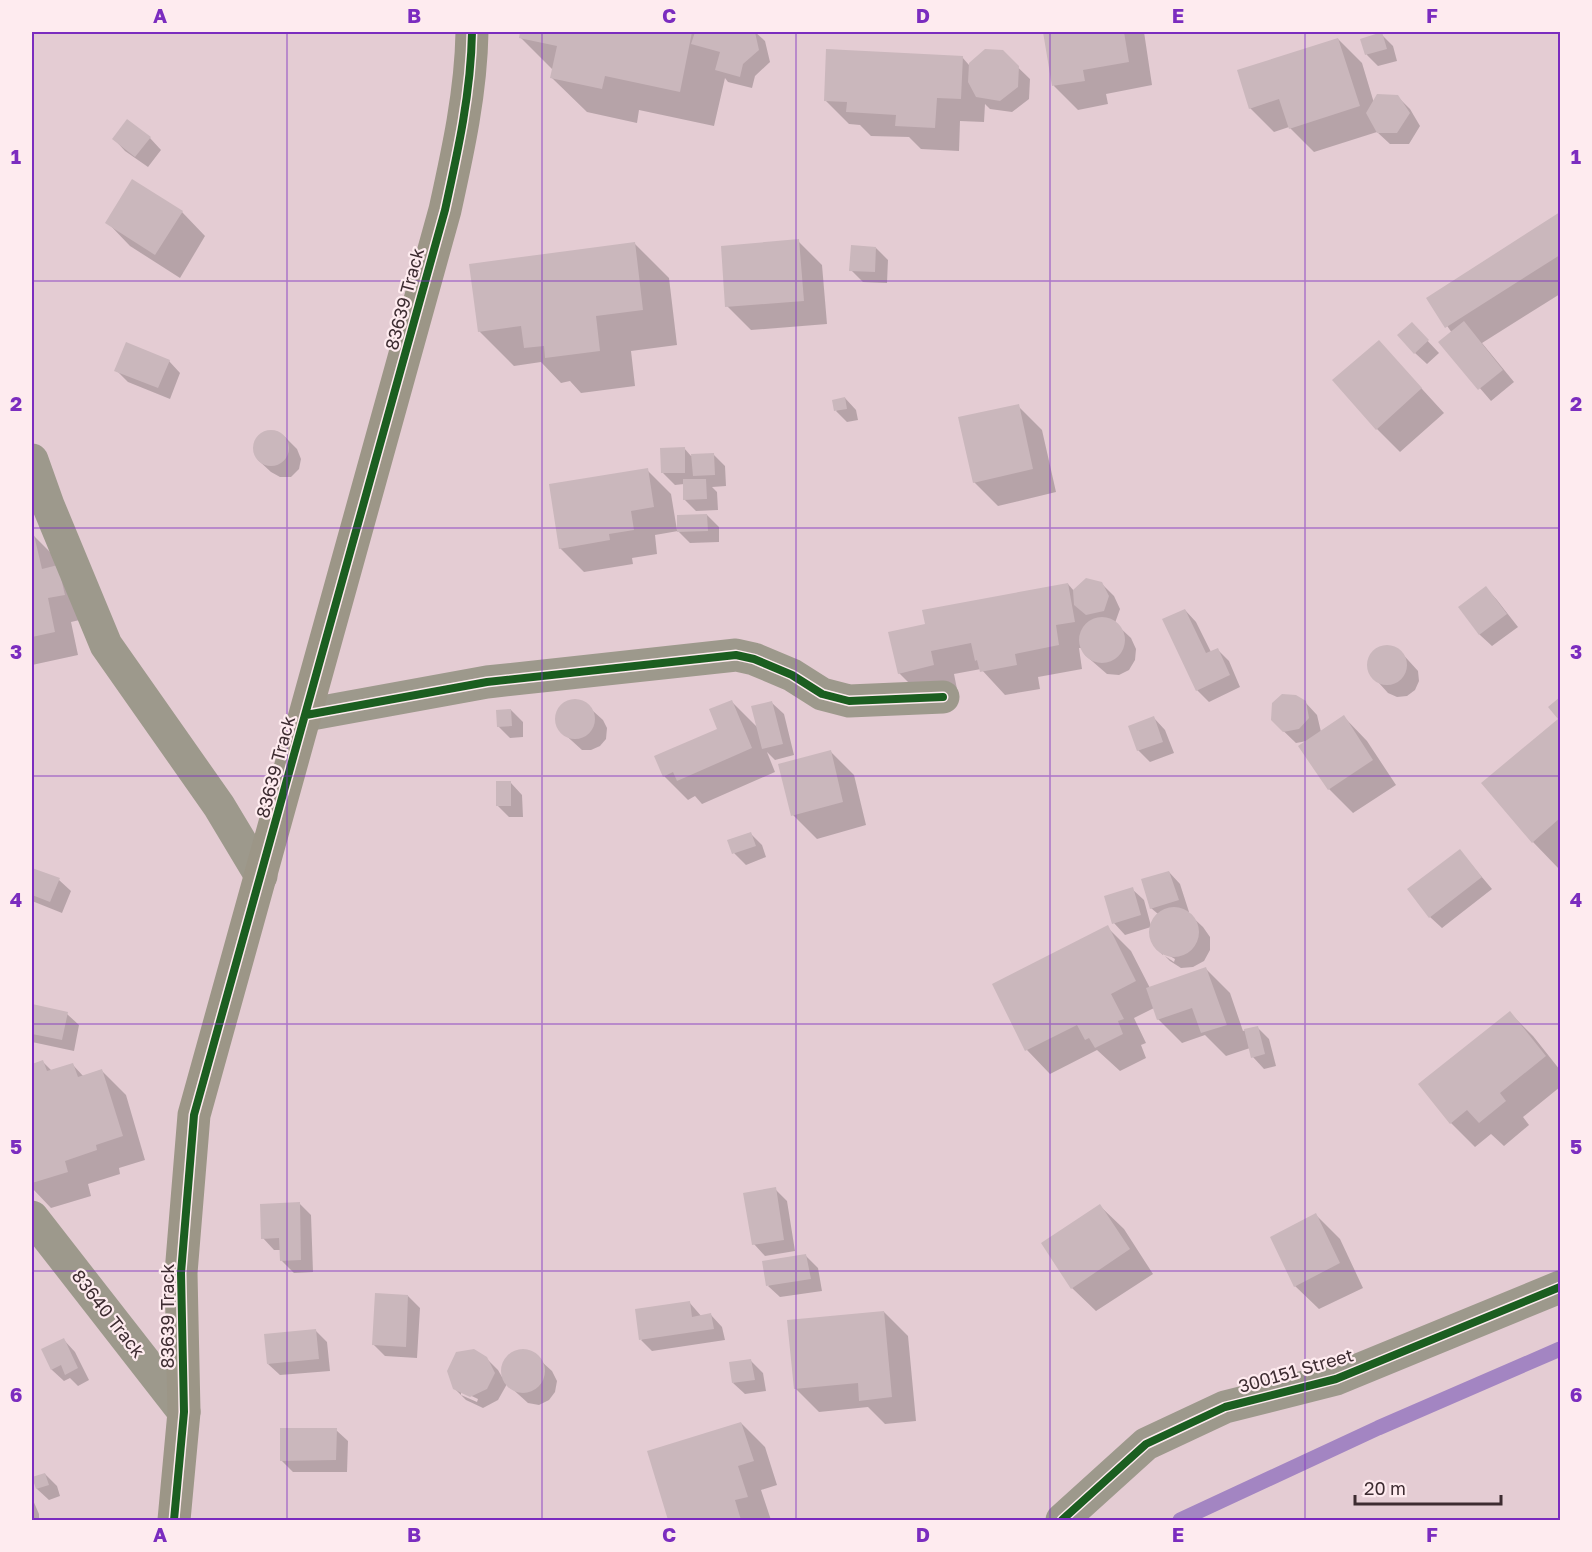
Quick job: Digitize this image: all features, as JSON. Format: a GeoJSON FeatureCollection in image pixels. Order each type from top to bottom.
{"type":"FeatureCollection","features":[{"type":"Feature","properties":{"kind":"street","name":"83639 Track"},"geometry":{"type":"LineString","coordinates":[[174,1521],[184,1412],[182,1273],[194,1115],[445,210],[461,140],[471,66],[471,32]]}},
{"type":"Feature","properties":{"kind":"street"},"geometry":{"type":"LineString","coordinates":[[32,460],[48,505],[106,645],[219,806],[261,876]]}},
{"type":"Feature","properties":{"kind":"street"},"geometry":{"type":"LineString","coordinates":[[306,715],[487,682],[736,655],[754,659],[792,675],[822,694],[849,701],[943,697]]}},
{"type":"Feature","properties":{"kind":"street","name":"83640 Track"},"geometry":{"type":"LineString","coordinates":[[32,1217],[184,1412]]}},
{"type":"Feature","properties":{"kind":"street","name":"300151 Street"},"geometry":{"type":"LineString","coordinates":[[1062,1521],[1146,1444],[1225,1407],[1336,1379],[1560,1287]]}},
{"type":"Feature","properties":{"kind":"building"},"geometry":{"type":"Polygon","coordinates":[[[520,32],[692,32],[680,92],[605,76],[602,89],[550,78],[557,46],[519,38],[520,32]]]}},
{"type":"Feature","properties":{"kind":"building"},"geometry":{"type":"Polygon","coordinates":[[[695,32],[755,32],[759,50],[743,64],[740,77],[715,70],[720,52],[691,44],[695,32]]]}},
{"type":"Feature","properties":{"kind":"building"},"geometry":{"type":"Polygon","coordinates":[[[1043,32],[1124,32],[1129,62],[1083,70],[1085,81],[1052,86],[1043,32]]]}},
{"type":"Feature","properties":{"kind":"building"},"geometry":{"type":"Polygon","coordinates":[[[1382,32],[1387,49],[1365,55],[1360,39],[1382,32]]]}},
{"type":"Feature","properties":{"kind":"building"},"geometry":{"type":"Polygon","coordinates":[[[1338,38],[1360,106],[1289,129],[1279,99],[1249,109],[1237,70],[1338,38]]]}},
{"type":"Feature","properties":{"kind":"building"},"geometry":{"type":"Polygon","coordinates":[[[826,49],[963,56],[961,99],[937,98],[935,128],[895,126],[896,115],[846,112],[847,102],[824,101],[826,49]]]}},
{"type":"Feature","properties":{"kind":"building"},"geometry":{"type":"Polygon","coordinates":[[[985,49],[1003,50],[1019,66],[1018,87],[1000,101],[976,97],[968,82],[969,63],[985,49]]]}},
{"type":"Feature","properties":{"kind":"building"},"geometry":{"type":"Polygon","coordinates":[[[1377,94],[1398,95],[1410,113],[1397,133],[1377,133],[1366,113],[1377,94]]]}},
{"type":"Feature","properties":{"kind":"building"},"geometry":{"type":"Polygon","coordinates":[[[127,119],[151,137],[135,157],[112,139],[127,119]]]}},
{"type":"Feature","properties":{"kind":"building"},"geometry":{"type":"Polygon","coordinates":[[[132,179],[183,211],[155,255],[105,223],[132,179]]]}},
{"type":"Feature","properties":{"kind":"building"},"geometry":{"type":"Polygon","coordinates":[[[1560,212],[1560,255],[1445,328],[1426,298],[1560,212]]]}},
{"type":"Feature","properties":{"kind":"building"},"geometry":{"type":"Polygon","coordinates":[[[799,239],[804,301],[725,307],[721,246],[799,239]]]}},
{"type":"Feature","properties":{"kind":"building"},"geometry":{"type":"Polygon","coordinates":[[[635,242],[643,310],[596,316],[600,351],[545,358],[544,346],[524,348],[521,326],[478,332],[469,264],[635,242]]]}},
{"type":"Feature","properties":{"kind":"building"},"geometry":{"type":"Polygon","coordinates":[[[851,245],[876,247],[875,272],[849,271],[851,245]]]}},
{"type":"Feature","properties":{"kind":"building"},"geometry":{"type":"Polygon","coordinates":[[[1464,321],[1503,370],[1478,390],[1438,342],[1464,321]]]}},
{"type":"Feature","properties":{"kind":"building"},"geometry":{"type":"Polygon","coordinates":[[[1412,322],[1429,340],[1414,354],[1397,335],[1412,322]]]}},
{"type":"Feature","properties":{"kind":"building"},"geometry":{"type":"Polygon","coordinates":[[[1379,340],[1422,388],[1376,430],[1332,380],[1379,340]]]}},
{"type":"Feature","properties":{"kind":"building"},"geometry":{"type":"Polygon","coordinates":[[[126,342],[170,360],[158,388],[114,371],[126,342]]]}},
{"type":"Feature","properties":{"kind":"building"},"geometry":{"type":"Polygon","coordinates":[[[845,397],[847,409],[834,411],[832,400],[845,397]]]}},
{"type":"Feature","properties":{"kind":"building"},"geometry":{"type":"Polygon","coordinates":[[[1019,404],[1033,469],[973,483],[958,417],[1019,404]]]}},
{"type":"Feature","properties":{"kind":"building"},"geometry":{"type":"Polygon","coordinates":[[[271,430],[284,435],[289,448],[284,461],[271,466],[258,461],[253,448],[258,435],[271,430]]]}},
{"type":"Feature","properties":{"kind":"building"},"geometry":{"type":"Polygon","coordinates":[[[685,447],[685,473],[661,473],[660,448],[685,447]]]}},
{"type":"Feature","properties":{"kind":"building"},"geometry":{"type":"Polygon","coordinates":[[[714,453],[715,475],[693,476],[691,454],[714,453]]]}},
{"type":"Feature","properties":{"kind":"building"},"geometry":{"type":"Polygon","coordinates":[[[648,468],[654,507],[631,511],[634,530],[609,534],[610,540],[559,549],[549,484],[648,468]]]}},
{"type":"Feature","properties":{"kind":"building"},"geometry":{"type":"Polygon","coordinates":[[[683,479],[706,479],[707,499],[683,500],[683,479]]]}},
{"type":"Feature","properties":{"kind":"building"},"geometry":{"type":"Polygon","coordinates":[[[707,514],[708,531],[677,532],[677,515],[707,514]]]}},
{"type":"Feature","properties":{"kind":"building"},"geometry":{"type":"Polygon","coordinates":[[[32,535],[34,535],[42,569],[58,565],[65,595],[48,598],[55,632],[32,637],[32,535]]]}},
{"type":"Feature","properties":{"kind":"building"},"geometry":{"type":"Polygon","coordinates":[[[1086,578],[1102,582],[1109,596],[1104,611],[1086,615],[1074,605],[1073,590],[1086,578]]]}},
{"type":"Feature","properties":{"kind":"building"},"geometry":{"type":"Polygon","coordinates":[[[1068,583],[1075,622],[1056,625],[1059,645],[1015,654],[1017,665],[980,672],[971,643],[931,651],[934,665],[898,674],[888,632],[925,624],[922,610],[1068,583]]]}},
{"type":"Feature","properties":{"kind":"building"},"geometry":{"type":"Polygon","coordinates":[[[1486,586],[1507,614],[1479,635],[1458,607],[1486,586]]]}},
{"type":"Feature","properties":{"kind":"building"},"geometry":{"type":"Polygon","coordinates":[[[1185,609],[1206,653],[1218,648],[1230,675],[1196,691],[1162,619],[1185,609]]]}},
{"type":"Feature","properties":{"kind":"building"},"geometry":{"type":"Polygon","coordinates":[[[1102,617],[1111,618],[1119,623],[1124,631],[1124,649],[1119,657],[1111,662],[1102,663],[1093,662],[1085,657],[1080,649],[1079,640],[1080,631],[1085,623],[1093,618],[1102,617]]]}},
{"type":"Feature","properties":{"kind":"building"},"geometry":{"type":"Polygon","coordinates":[[[1387,645],[1395,646],[1401,651],[1406,657],[1406,673],[1401,679],[1395,684],[1387,685],[1379,684],[1373,679],[1368,673],[1367,665],[1368,657],[1373,651],[1379,646],[1387,645]]]}},
{"type":"Feature","properties":{"kind":"building"},"geometry":{"type":"Polygon","coordinates":[[[1282,694],[1296,695],[1306,701],[1309,718],[1299,729],[1283,732],[1271,720],[1272,703],[1282,694]]]}},
{"type":"Feature","properties":{"kind":"building"},"geometry":{"type":"Polygon","coordinates":[[[1560,697],[1560,818],[1532,843],[1481,783],[1558,719],[1548,707],[1560,697]]]}},
{"type":"Feature","properties":{"kind":"building"},"geometry":{"type":"Polygon","coordinates":[[[575,699],[589,705],[595,719],[589,733],[575,739],[561,733],[555,719],[561,705],[575,699]]]}},
{"type":"Feature","properties":{"kind":"building"},"geometry":{"type":"Polygon","coordinates":[[[732,700],[752,748],[677,781],[673,772],[663,777],[654,756],[717,729],[709,709],[732,700]]]}},
{"type":"Feature","properties":{"kind":"building"},"geometry":{"type":"Polygon","coordinates":[[[772,701],[783,744],[762,749],[751,706],[772,701]]]}},
{"type":"Feature","properties":{"kind":"building"},"geometry":{"type":"Polygon","coordinates":[[[511,709],[512,726],[497,727],[496,710],[511,709]]]}},
{"type":"Feature","properties":{"kind":"building"},"geometry":{"type":"Polygon","coordinates":[[[1344,715],[1373,760],[1328,790],[1298,746],[1344,715]]]}},
{"type":"Feature","properties":{"kind":"building"},"geometry":{"type":"Polygon","coordinates":[[[1154,716],[1163,742],[1137,751],[1128,726],[1154,716]]]}},
{"type":"Feature","properties":{"kind":"building"},"geometry":{"type":"Polygon","coordinates":[[[831,750],[843,802],[791,816],[778,764],[831,750]]]}},
{"type":"Feature","properties":{"kind":"building"},"geometry":{"type":"Polygon","coordinates":[[[496,781],[511,781],[511,806],[496,806],[496,781]]]}},
{"type":"Feature","properties":{"kind":"building"},"geometry":{"type":"Polygon","coordinates":[[[751,832],[756,846],[732,854],[727,840],[751,832]]]}},
{"type":"Feature","properties":{"kind":"building"},"geometry":{"type":"Polygon","coordinates":[[[1460,849],[1482,877],[1429,918],[1407,889],[1460,849]]]}},
{"type":"Feature","properties":{"kind":"building"},"geometry":{"type":"Polygon","coordinates":[[[32,868],[60,878],[50,902],[32,895],[32,868]]]}},
{"type":"Feature","properties":{"kind":"building"},"geometry":{"type":"Polygon","coordinates":[[[1169,871],[1179,900],[1150,909],[1141,879],[1169,871]]]}},
{"type":"Feature","properties":{"kind":"building"},"geometry":{"type":"Polygon","coordinates":[[[1133,887],[1141,915],[1112,924],[1104,896],[1133,887]]]}},
{"type":"Feature","properties":{"kind":"building"},"geometry":{"type":"Polygon","coordinates":[[[1174,907],[1192,914],[1199,932],[1192,950],[1174,957],[1156,950],[1149,932],[1156,914],[1174,907]]]}},
{"type":"Feature","properties":{"kind":"building"},"geometry":{"type":"Polygon","coordinates":[[[1108,925],[1136,981],[1111,994],[1124,1019],[1118,1021],[1123,1034],[1095,1048],[1089,1038],[1085,1040],[1077,1025],[1025,1051],[992,984],[1108,925]]]}},
{"type":"Feature","properties":{"kind":"building"},"geometry":{"type":"Polygon","coordinates":[[[1206,967],[1227,1025],[1201,1033],[1192,1008],[1157,1020],[1146,988],[1206,967]]]}},
{"type":"Feature","properties":{"kind":"building"},"geometry":{"type":"Polygon","coordinates":[[[32,1004],[68,1012],[62,1040],[32,1034],[32,1004]]]}},
{"type":"Feature","properties":{"kind":"building"},"geometry":{"type":"Polygon","coordinates":[[[1510,1011],[1546,1056],[1500,1093],[1506,1101],[1479,1123],[1467,1110],[1450,1124],[1418,1084],[1510,1011]]]}},
{"type":"Feature","properties":{"kind":"building"},"geometry":{"type":"Polygon","coordinates":[[[1258,1026],[1265,1054],[1251,1058],[1244,1029],[1258,1026]]]}},
{"type":"Feature","properties":{"kind":"building"},"geometry":{"type":"Polygon","coordinates":[[[43,1060],[47,1071],[73,1063],[78,1077],[102,1069],[123,1136],[96,1145],[97,1150],[65,1161],[68,1172],[32,1183],[32,1064],[43,1060]]]}},
{"type":"Feature","properties":{"kind":"building"},"geometry":{"type":"Polygon","coordinates":[[[776,1187],[784,1240],[752,1245],[743,1193],[776,1187]]]}},
{"type":"Feature","properties":{"kind":"building"},"geometry":{"type":"Polygon","coordinates":[[[300,1202],[301,1260],[280,1261],[279,1238],[261,1239],[260,1204],[300,1202]]]}},
{"type":"Feature","properties":{"kind":"building"},"geometry":{"type":"Polygon","coordinates":[[[1100,1204],[1130,1249],[1071,1289],[1041,1243],[1100,1204]]]}},
{"type":"Feature","properties":{"kind":"building"},"geometry":{"type":"Polygon","coordinates":[[[1316,1213],[1340,1263],[1294,1287],[1270,1237],[1316,1213]]]}},
{"type":"Feature","properties":{"kind":"building"},"geometry":{"type":"Polygon","coordinates":[[[806,1254],[811,1279],[766,1286],[762,1261],[806,1254]]]}},
{"type":"Feature","properties":{"kind":"building"},"geometry":{"type":"Polygon","coordinates":[[[375,1293],[408,1295],[406,1347],[372,1345],[375,1293]]]}},
{"type":"Feature","properties":{"kind":"building"},"geometry":{"type":"Polygon","coordinates":[[[690,1301],[692,1317],[711,1313],[714,1329],[639,1340],[635,1309],[690,1301]]]}},
{"type":"Feature","properties":{"kind":"building"},"geometry":{"type":"Polygon","coordinates":[[[884,1311],[892,1397],[859,1401],[858,1383],[794,1389],[787,1320],[884,1311]]]}},
{"type":"Feature","properties":{"kind":"building"},"geometry":{"type":"Polygon","coordinates":[[[316,1329],[319,1359],[267,1364],[264,1334],[316,1329]]]}},
{"type":"Feature","properties":{"kind":"building"},"geometry":{"type":"Polygon","coordinates":[[[64,1338],[78,1368],[65,1375],[61,1365],[51,1370],[41,1349],[64,1338]]]}},
{"type":"Feature","properties":{"kind":"building"},"geometry":{"type":"Polygon","coordinates":[[[474,1349],[487,1357],[495,1373],[487,1389],[470,1397],[453,1389],[447,1371],[456,1352],[474,1349]]]}},
{"type":"Feature","properties":{"kind":"building"},"geometry":{"type":"Polygon","coordinates":[[[523,1349],[538,1356],[545,1371],[538,1386],[523,1393],[508,1386],[501,1371],[508,1356],[523,1349]]]}},
{"type":"Feature","properties":{"kind":"building"},"geometry":{"type":"Polygon","coordinates":[[[751,1359],[755,1380],[732,1383],[729,1362],[751,1359]]]}},
{"type":"Feature","properties":{"kind":"building"},"geometry":{"type":"Polygon","coordinates":[[[741,1422],[754,1461],[738,1466],[748,1497],[735,1500],[741,1520],[668,1520],[647,1451],[741,1422]]]}},
{"type":"Feature","properties":{"kind":"building"},"geometry":{"type":"Polygon","coordinates":[[[280,1428],[337,1428],[336,1460],[280,1461],[280,1428]]]}},
{"type":"Feature","properties":{"kind":"building"},"geometry":{"type":"Polygon","coordinates":[[[45,1473],[49,1485],[36,1489],[32,1477],[45,1473]]]}},
{"type":"Feature","properties":{"kind":"waterway"},"geometry":{"type":"LineString","coordinates":[[1180,1520],[1378,1428],[1560,1349]]}},
{"type":"Feature","properties":{"kind":"cycle path"},"geometry":{"type":"LineString","coordinates":[[174,1520],[184,1412],[181,1273],[194,1115],[445,210],[466,99],[472,32]]}},
{"type":"Feature","properties":{"kind":"cycle path"},"geometry":{"type":"LineString","coordinates":[[306,715],[487,682],[736,655],[754,659],[792,675],[822,694],[849,701],[943,697]]}},
{"type":"Feature","properties":{"kind":"cycle path"},"geometry":{"type":"LineString","coordinates":[[1062,1520],[1146,1444],[1225,1407],[1336,1379],[1560,1287]]}}]}
